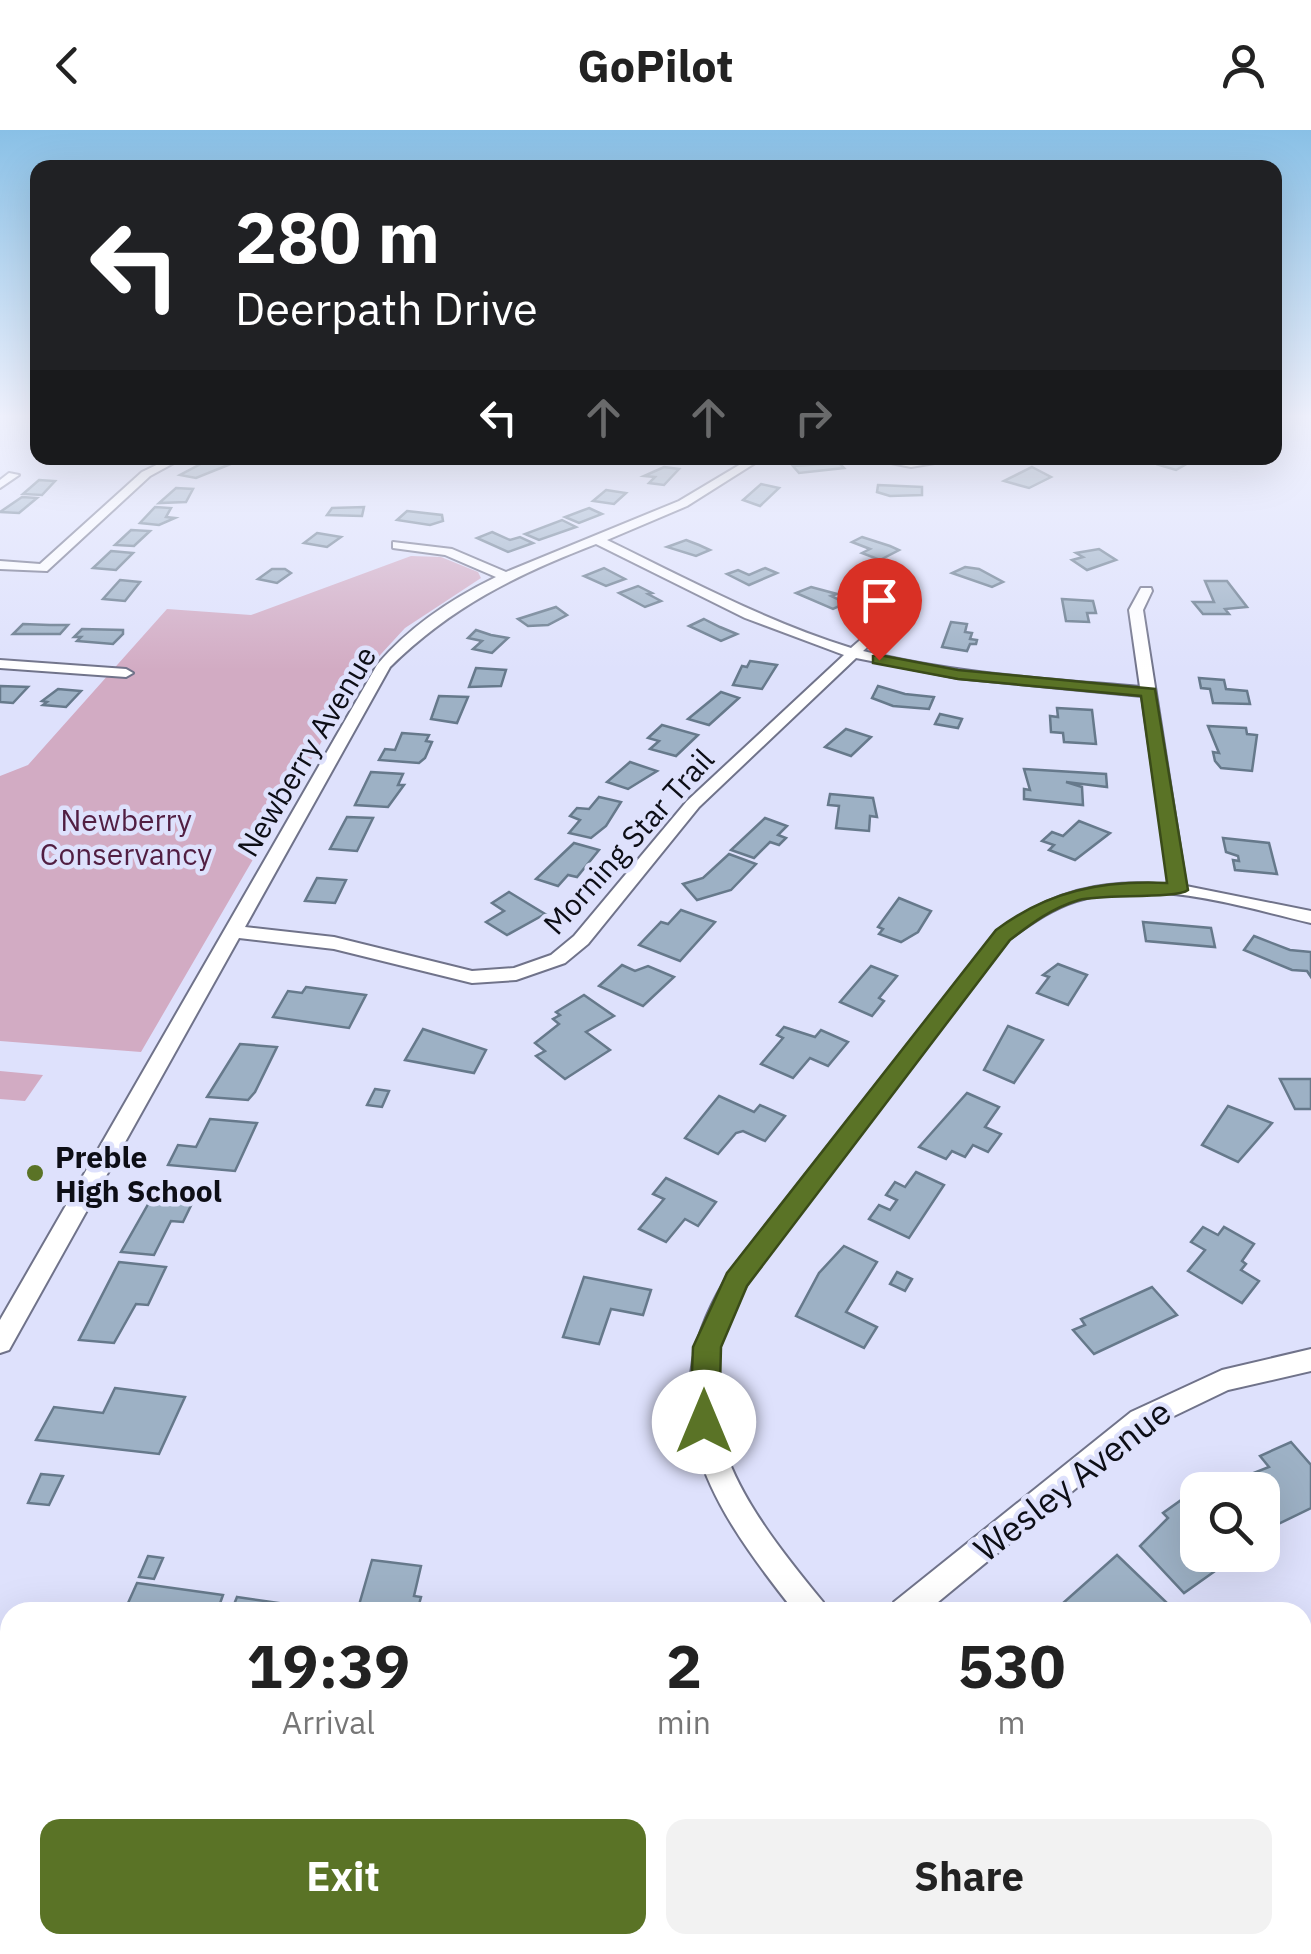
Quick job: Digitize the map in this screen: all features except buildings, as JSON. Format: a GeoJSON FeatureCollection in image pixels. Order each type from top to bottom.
{"type":"FeatureCollection","features":[{"type":"Feature","properties":{"kind":"street"},"geometry":{"type":"LineString","coordinates":[[0,565],[43,568],[117,500]]}},
{"type":"Feature","properties":{"kind":"street","name":"Newberry Avenue"},"geometry":{"type":"LineString","coordinates":[[0,1343],[384,665],[441,612],[503,576],[689,500]]}},
{"type":"Feature","properties":{"kind":"street"},"geometry":{"type":"LineString","coordinates":[[596,539],[778,626],[850,652],[958,674],[1149,692]]}},
{"type":"Feature","properties":{"kind":"street"},"geometry":{"type":"LineString","coordinates":[[397,545],[448,552],[503,576]]}},
{"type":"Feature","properties":{"kind":"street"},"geometry":{"type":"LineString","coordinates":[[1146,591],[1136,610],[1178,890]]}},
{"type":"Feature","properties":{"kind":"street","name":"Morning Star Trail"},"geometry":{"type":"LineString","coordinates":[[232,931],[334,943],[472,977],[516,974],[547,964],[581,940],[693,804],[850,652],[896,613]]}},
{"type":"Feature","properties":{"kind":"street"},"geometry":{"type":"LineString","coordinates":[[0,664],[126,673]]}},
{"type":"Feature","properties":{"kind":"street"},"geometry":{"type":"LineString","coordinates":[[805,1602],[750,1535],[711,1454],[702,1387],[707,1347],[736,1280],[1010,928],[1036,909],[1077,894],[1134,887],[1178,890],[1311,917]]}},
{"type":"Feature","properties":{"kind":"street","name":"Wesley Avenue"},"geometry":{"type":"LineString","coordinates":[[916,1602],[1140,1420],[1181,1396],[1225,1378],[1311,1360]]}},
{"type":"Feature","properties":{"kind":"green space","name":"Newberry Conservancy"},"geometry":{"type":"Polygon","coordinates":[[[411,556],[441,557],[478,572],[481,578],[405,628],[358,679],[141,1052],[0,1041],[0,776],[28,765],[167,609],[251,615],[411,556]]]}},
{"type":"Feature","properties":{"kind":"green space"},"geometry":{"type":"Polygon","coordinates":[[[0,1071],[43,1075],[25,1101],[0,1099],[0,1071]]]}},
{"type":"Feature","properties":{"kind":"place","name":"Preble High School"},"geometry":{"type":"Point","coordinates":[35,1173]}},
{"type":"Feature","properties":{"kind":"route"},"geometry":{"type":"LineString","coordinates":[[704,1422],[702,1387],[707,1347],[736,1280],[1003,935],[1036,909],[1077,894],[1134,887],[1178,890],[1149,692],[958,674],[879,660]]}}]}
